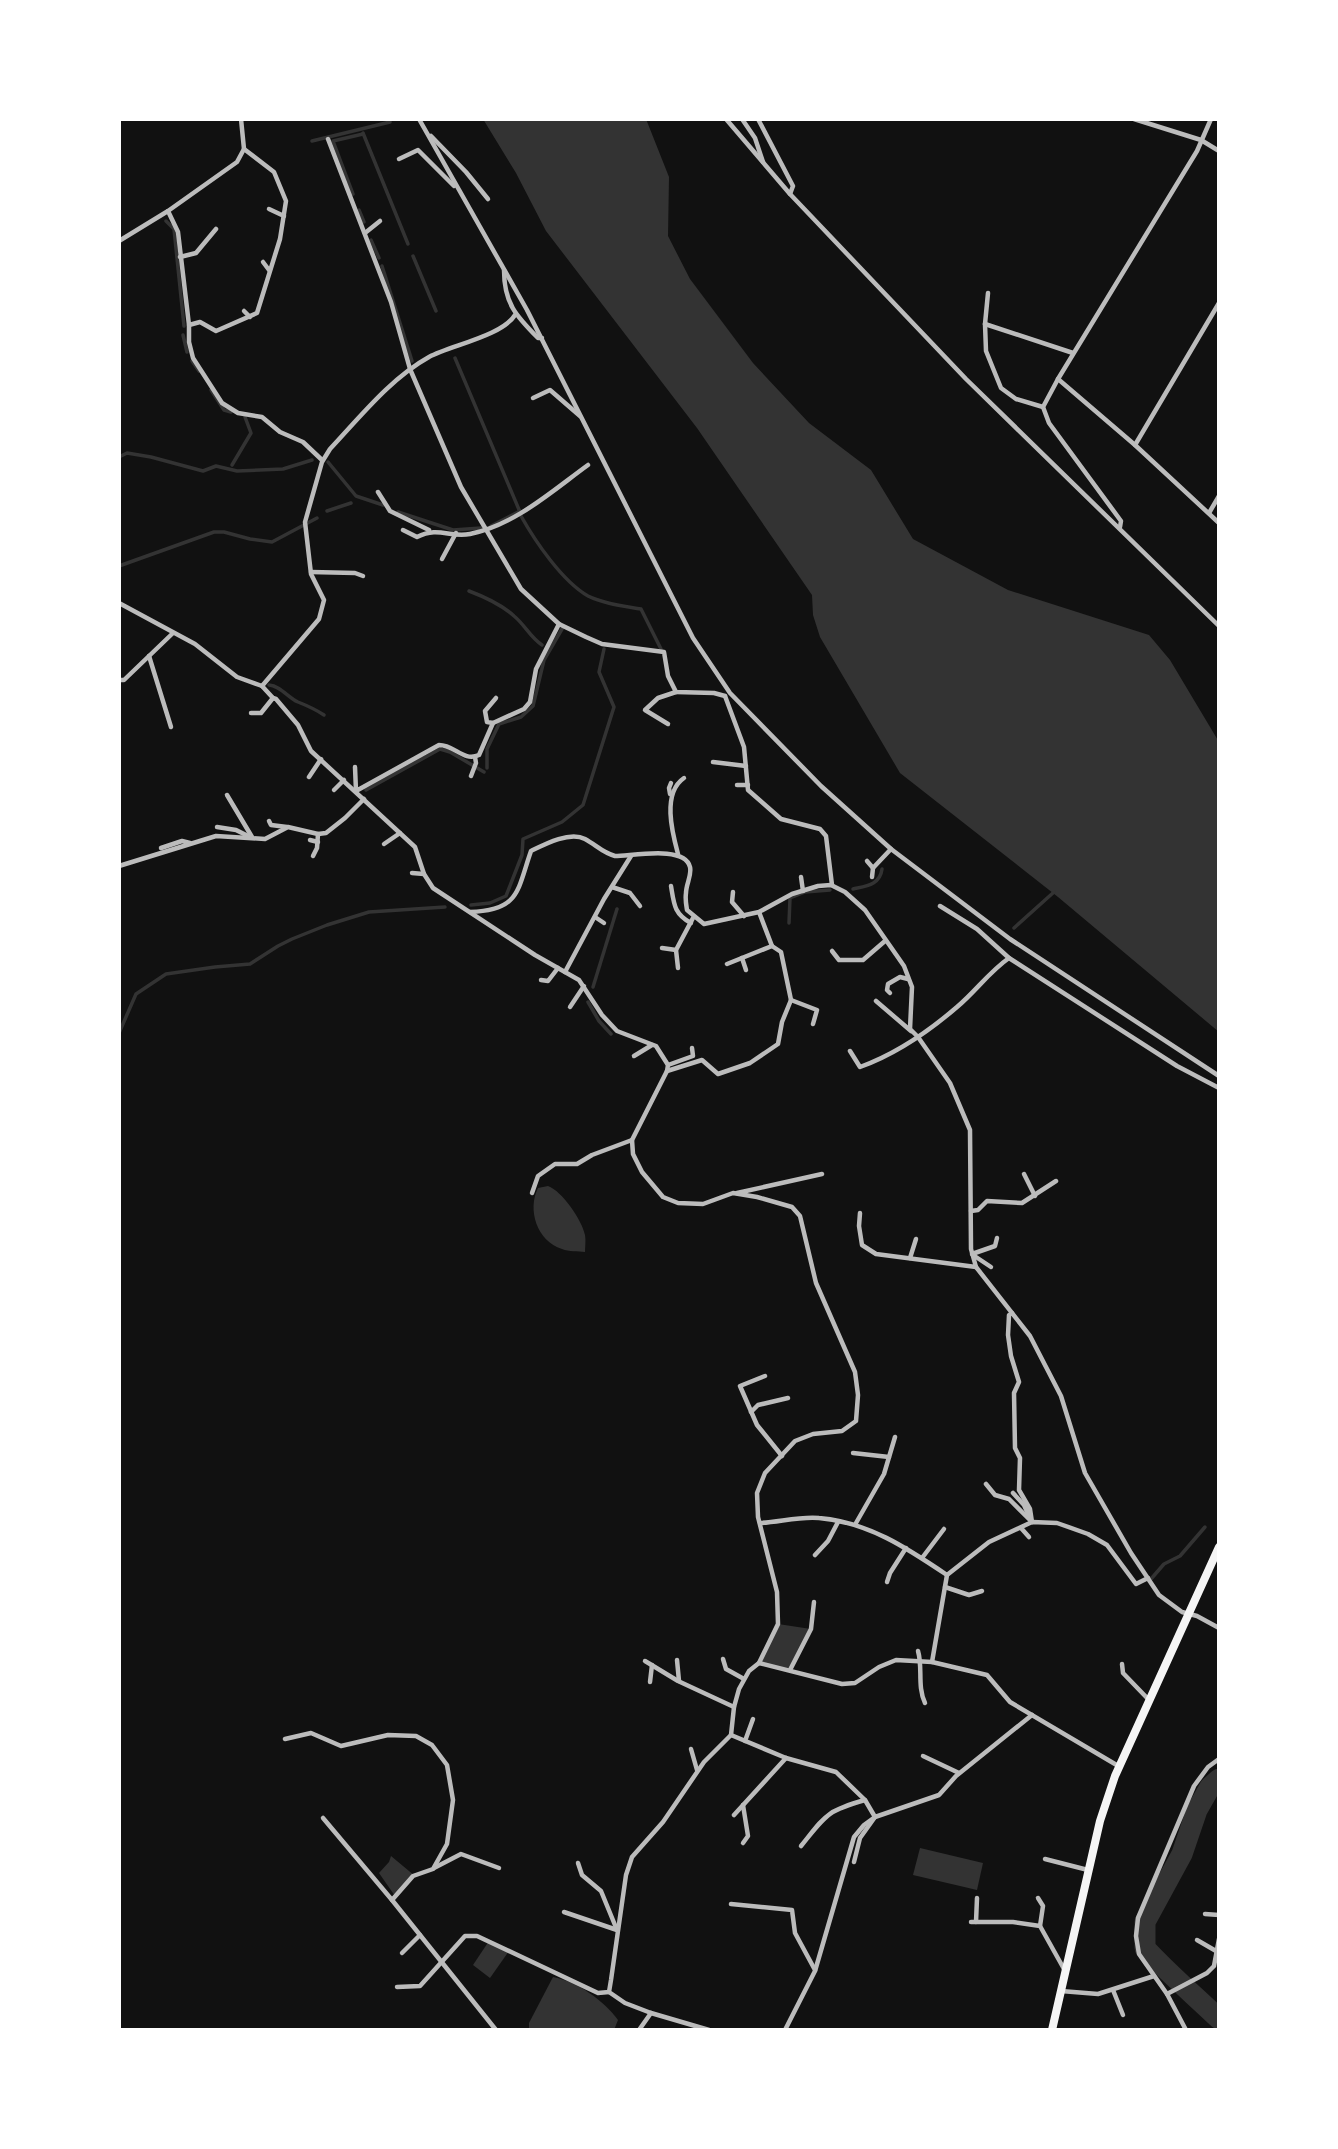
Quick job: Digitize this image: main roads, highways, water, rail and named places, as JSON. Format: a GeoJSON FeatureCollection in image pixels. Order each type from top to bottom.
{"type":"FeatureCollection","features":[{"type":"Feature","properties":{"kind":"main road"},"geometry":{"type":"LineString","coordinates":[[1052,2030],[1100,1821],[1119,1767],[1219,1547]]}},
{"type":"Feature","properties":{"kind":"waterway"},"geometry":{"type":"LineString","coordinates":[[312,141],[390,122]]}},
{"type":"Feature","properties":{"kind":"waterway"},"geometry":{"type":"LineString","coordinates":[[363,133],[408,244]]}},
{"type":"Feature","properties":{"kind":"waterway"},"geometry":{"type":"LineString","coordinates":[[353,194],[333,141],[363,134]]}},
{"type":"Feature","properties":{"kind":"waterway"},"geometry":{"type":"LineString","coordinates":[[359,210],[364,222]]}},
{"type":"Feature","properties":{"kind":"waterway"},"geometry":{"type":"LineString","coordinates":[[166,221],[174,229],[184,326]]}},
{"type":"Feature","properties":{"kind":"waterway"},"geometry":{"type":"LineString","coordinates":[[371,240],[379,258]]}},
{"type":"Feature","properties":{"kind":"waterway"},"geometry":{"type":"LineString","coordinates":[[413,256],[436,311]]}},
{"type":"Feature","properties":{"kind":"waterway"},"geometry":{"type":"LineString","coordinates":[[382,266],[412,361]]}},
{"type":"Feature","properties":{"kind":"waterway"},"geometry":{"type":"LineString","coordinates":[[183,335],[187,352]]}},
{"type":"Feature","properties":{"kind":"waterway"},"geometry":{"type":"LineString","coordinates":[[455,358],[520,512]]}},
{"type":"Feature","properties":{"kind":"waterway"},"geometry":{"type":"LineString","coordinates":[[192,361],[199,371]]}},
{"type":"Feature","properties":{"kind":"waterway"},"geometry":{"type":"LineString","coordinates":[[211,390],[224,410],[231,412]]}},
{"type":"Feature","properties":{"kind":"waterway"},"geometry":{"type":"LineString","coordinates":[[232,465],[251,433],[245,417]]}},
{"type":"Feature","properties":{"kind":"waterway"},"geometry":{"type":"LineString","coordinates":[[119,457],[127,453],[203,471],[216,466],[237,471],[283,469],[312,460]]}},
{"type":"Feature","properties":{"kind":"waterway"},"geometry":{"type":"LineString","coordinates":[[328,462],[356,496],[383,505]]}},
{"type":"Feature","properties":{"kind":"waterway"},"geometry":{"type":"LineString","coordinates":[[327,511],[351,503]]}},
{"type":"Feature","properties":{"kind":"waterway"},"geometry":{"type":"LineString","coordinates":[[491,526],[520,511]]}},
{"type":"Feature","properties":{"kind":"waterway"},"geometry":{"type":"LineString","coordinates":[[398,512],[453,530],[481,528]]}},
{"type":"Feature","properties":{"kind":"waterway"},"geometry":{"type":"LineString","coordinates":[[521,516],[550,560],[578,589],[601,601],[641,609],[661,649]]}},
{"type":"Feature","properties":{"kind":"waterway"},"geometry":{"type":"LineString","coordinates":[[119,566],[214,532],[272,542],[317,518]]}},
{"type":"Feature","properties":{"kind":"waterway"},"geometry":{"type":"LineString","coordinates":[[469,591],[509,612],[542,645]]}},
{"type":"Feature","properties":{"kind":"waterway"},"geometry":{"type":"LineString","coordinates":[[487,768],[487,749],[499,724],[521,717],[533,706],[544,660],[562,629]]}},
{"type":"Feature","properties":{"kind":"waterway"},"geometry":{"type":"LineString","coordinates":[[471,905],[490,903],[506,896],[522,855],[523,839],[562,822],[583,805],[614,707],[599,672],[604,649]]}},
{"type":"Feature","properties":{"kind":"waterway"},"geometry":{"type":"LineString","coordinates":[[269,685],[324,715]]}},
{"type":"Feature","properties":{"kind":"waterway"},"geometry":{"type":"LineString","coordinates":[[366,790],[440,749],[484,772]]}},
{"type":"Feature","properties":{"kind":"waterway"},"geometry":{"type":"LineString","coordinates":[[853,889],[875,882],[882,869]]}},
{"type":"Feature","properties":{"kind":"waterway"},"geometry":{"type":"LineString","coordinates":[[789,923],[790,898],[805,892],[830,890]]}},
{"type":"Feature","properties":{"kind":"waterway"},"geometry":{"type":"LineString","coordinates":[[1014,928],[1054,892]]}},
{"type":"Feature","properties":{"kind":"waterway"},"geometry":{"type":"LineString","coordinates":[[119,1033],[136,994],[166,974],[250,964],[292,939],[369,912],[445,907]]}},
{"type":"Feature","properties":{"kind":"waterway"},"geometry":{"type":"LineString","coordinates":[[593,987],[617,909]]}},
{"type":"Feature","properties":{"kind":"waterway"},"geometry":{"type":"LineString","coordinates":[[588,1002],[599,1021],[611,1034]]}},
{"type":"Feature","properties":{"kind":"waterway"},"geometry":{"type":"LineString","coordinates":[[1151,1579],[1164,1564],[1180,1556],[1205,1527]]}},
{"type":"Feature","properties":{"kind":"waterway"},"geometry":{"type":"LineString","coordinates":[[1219,1779],[1210,1787],[1197,1810],[1182,1854],[1145,1922],[1145,1948],[1219,2019]]}}]}
